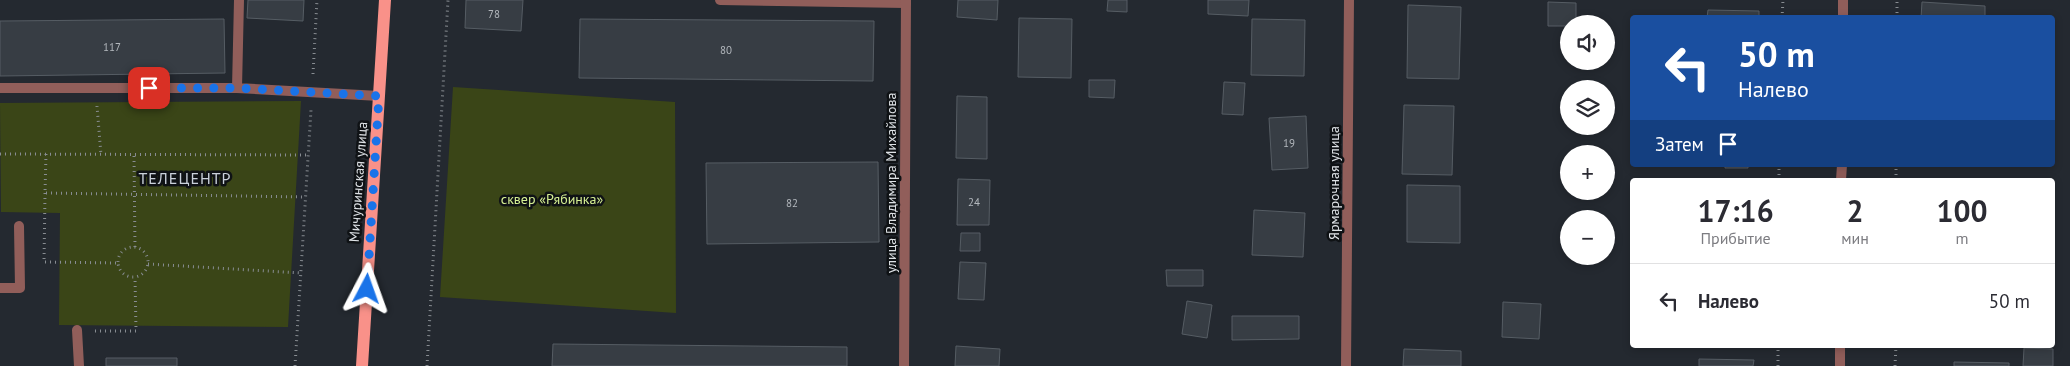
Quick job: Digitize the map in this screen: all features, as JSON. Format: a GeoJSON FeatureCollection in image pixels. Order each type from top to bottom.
{"type":"FeatureCollection","features":[{"type":"Feature","properties":{"kind":"main road","name":"Мичуринская улица"},"geometry":{"type":"LineString","coordinates":[[362,366],[385,0]]}},
{"type":"Feature","properties":{"kind":"street"},"geometry":{"type":"LineString","coordinates":[[237,88],[239,0]]}},
{"type":"Feature","properties":{"kind":"street"},"geometry":{"type":"LineString","coordinates":[[720,0],[906,1]]}},
{"type":"Feature","properties":{"kind":"street","name":"Ярмарочная улица"},"geometry":{"type":"LineString","coordinates":[[1346,366],[1349,0]]}},
{"type":"Feature","properties":{"kind":"street"},"geometry":{"type":"LineString","coordinates":[[1843,0],[1843,15]]}},
{"type":"Feature","properties":{"kind":"street","name":"улица Владимира Михайлова"},"geometry":{"type":"LineString","coordinates":[[904,366],[906,1]]}},
{"type":"Feature","properties":{"kind":"street"},"geometry":{"type":"LineString","coordinates":[[0,88],[237,88],[379,96]]}},
{"type":"Feature","properties":{"kind":"street"},"geometry":{"type":"LineString","coordinates":[[0,288],[20,288],[20,226]]}},
{"type":"Feature","properties":{"kind":"street"},"geometry":{"type":"LineString","coordinates":[[77,330],[79,366]]}},
{"type":"Feature","properties":{"kind":"street"},"geometry":{"type":"LineString","coordinates":[[1840,348],[1840,366]]}},
{"type":"Feature","properties":{"kind":"path"},"geometry":{"type":"LineString","coordinates":[[295,366],[313,92],[317,0]]}},
{"type":"Feature","properties":{"kind":"path"},"geometry":{"type":"LineString","coordinates":[[427,366],[448,0]]}},
{"type":"Feature","properties":{"kind":"path"},"geometry":{"type":"LineString","coordinates":[[1782,15],[1783,0]]}},
{"type":"Feature","properties":{"kind":"path"},"geometry":{"type":"LineString","coordinates":[[1897,0],[1897,15]]}},
{"type":"Feature","properties":{"kind":"path"},"geometry":{"type":"LineString","coordinates":[[96,88],[101,155]]}},
{"type":"Feature","properties":{"kind":"path"},"geometry":{"type":"LineString","coordinates":[[0,154],[134,156],[308,155]]}},
{"type":"Feature","properties":{"kind":"path"},"geometry":{"type":"LineString","coordinates":[[46,154],[44,262],[118,263]]}},
{"type":"Feature","properties":{"kind":"path"},"geometry":{"type":"LineString","coordinates":[[134,156],[135,247]]}},
{"type":"Feature","properties":{"kind":"path"},"geometry":{"type":"LineString","coordinates":[[46,193],[306,197]]}},
{"type":"Feature","properties":{"kind":"path"},"geometry":{"type":"LineString","coordinates":[[135,247],[146,253],[148,264],[145,272],[136,277],[123,273],[118,263],[122,252],[135,247]]}},
{"type":"Feature","properties":{"kind":"path"},"geometry":{"type":"LineString","coordinates":[[148,264],[301,273]]}},
{"type":"Feature","properties":{"kind":"path"},"geometry":{"type":"LineString","coordinates":[[77,330],[136,331],[136,277]]}},
{"type":"Feature","properties":{"kind":"path"},"geometry":{"type":"LineString","coordinates":[[1778,348],[1778,366]]}},
{"type":"Feature","properties":{"kind":"path"},"geometry":{"type":"LineString","coordinates":[[1895,366],[1896,348]]}},
{"type":"Feature","properties":{"kind":"green space","name":"сквер «Рябинка»"},"geometry":{"type":"Polygon","coordinates":[[[453,87],[675,102],[676,313],[440,297],[453,87]]]}},
{"type":"Feature","properties":{"kind":"green space"},"geometry":{"type":"Polygon","coordinates":[[[301,101],[288,327],[59,325],[60,213],[1,212],[0,103],[301,101]]]}},
{"type":"Feature","properties":{"kind":"building"},"geometry":{"type":"Polygon","coordinates":[[[248,0],[304,0],[303,21],[247,18],[248,0]]]}},
{"type":"Feature","properties":{"kind":"building"},"geometry":{"type":"Polygon","coordinates":[[[466,0],[523,0],[521,31],[465,28],[466,0]]]}},
{"type":"Feature","properties":{"kind":"building"},"geometry":{"type":"Polygon","coordinates":[[[958,0],[998,0],[997,20],[957,17],[958,0]]]}},
{"type":"Feature","properties":{"kind":"building"},"geometry":{"type":"Polygon","coordinates":[[[1108,0],[1127,0],[1127,12],[1107,11],[1108,0]]]}},
{"type":"Feature","properties":{"kind":"building"},"geometry":{"type":"Polygon","coordinates":[[[1208,0],[1249,0],[1248,16],[1208,14],[1208,0]]]}},
{"type":"Feature","properties":{"kind":"building"},"geometry":{"type":"Polygon","coordinates":[[[1548,2],[1576,3],[1576,15],[1560,15],[1560,26],[1548,26],[1548,2]]]}},
{"type":"Feature","properties":{"kind":"building"},"geometry":{"type":"Polygon","coordinates":[[[1922,2],[1985,6],[1985,15],[1921,15],[1922,2]]]}},
{"type":"Feature","properties":{"kind":"building"},"geometry":{"type":"Polygon","coordinates":[[[1408,5],[1461,7],[1459,79],[1407,78],[1408,5]]]}},
{"type":"Feature","properties":{"kind":"building"},"geometry":{"type":"Polygon","coordinates":[[[1708,10],[1759,11],[1759,15],[1707,15],[1708,10]]]}},
{"type":"Feature","properties":{"kind":"building"},"geometry":{"type":"Polygon","coordinates":[[[1019,18],[1072,19],[1071,78],[1018,77],[1019,18]]]}},
{"type":"Feature","properties":{"kind":"building"},"geometry":{"type":"Polygon","coordinates":[[[224,19],[225,73],[0,76],[0,21],[224,19]]]}},
{"type":"Feature","properties":{"kind":"building"},"geometry":{"type":"Polygon","coordinates":[[[580,19],[874,21],[873,81],[579,78],[580,19]]]}},
{"type":"Feature","properties":{"kind":"building"},"geometry":{"type":"Polygon","coordinates":[[[1252,19],[1305,20],[1304,76],[1251,75],[1252,19]]]}},
{"type":"Feature","properties":{"kind":"building"},"geometry":{"type":"Polygon","coordinates":[[[1089,80],[1115,80],[1114,98],[1089,97],[1089,80]]]}},
{"type":"Feature","properties":{"kind":"building"},"geometry":{"type":"Polygon","coordinates":[[[1224,82],[1245,83],[1243,115],[1222,114],[1224,82]]]}},
{"type":"Feature","properties":{"kind":"building"},"geometry":{"type":"Polygon","coordinates":[[[957,96],[987,97],[987,159],[956,158],[957,96]]]}},
{"type":"Feature","properties":{"kind":"building"},"geometry":{"type":"Polygon","coordinates":[[[1404,105],[1454,106],[1452,175],[1402,174],[1404,105]]]}},
{"type":"Feature","properties":{"kind":"building"},"geometry":{"type":"Polygon","coordinates":[[[1306,116],[1308,168],[1272,170],[1269,118],[1306,116]]]}},
{"type":"Feature","properties":{"kind":"building"},"geometry":{"type":"Polygon","coordinates":[[[878,162],[879,242],[707,244],[706,163],[878,162]]]}},
{"type":"Feature","properties":{"kind":"building"},"geometry":{"type":"Polygon","coordinates":[[[1725,167],[1748,167],[1748,168],[1725,167]]]}},
{"type":"Feature","properties":{"kind":"building"},"geometry":{"type":"Polygon","coordinates":[[[958,179],[990,180],[989,225],[957,225],[958,179]]]}},
{"type":"Feature","properties":{"kind":"building"},"geometry":{"type":"Polygon","coordinates":[[[1407,185],[1460,186],[1460,243],[1407,242],[1407,185]]]}},
{"type":"Feature","properties":{"kind":"building"},"geometry":{"type":"Polygon","coordinates":[[[1254,210],[1305,213],[1303,257],[1252,255],[1254,210]]]}},
{"type":"Feature","properties":{"kind":"building"},"geometry":{"type":"Polygon","coordinates":[[[961,233],[980,233],[980,251],[960,251],[961,233]]]}},
{"type":"Feature","properties":{"kind":"building"},"geometry":{"type":"Polygon","coordinates":[[[960,262],[986,263],[984,300],[958,299],[960,262]]]}},
{"type":"Feature","properties":{"kind":"building"},"geometry":{"type":"Polygon","coordinates":[[[1166,270],[1203,270],[1203,286],[1167,286],[1166,270]]]}},
{"type":"Feature","properties":{"kind":"building"},"geometry":{"type":"Polygon","coordinates":[[[1187,301],[1212,305],[1207,338],[1182,334],[1187,301]]]}},
{"type":"Feature","properties":{"kind":"building"},"geometry":{"type":"Polygon","coordinates":[[[1503,302],[1541,304],[1539,339],[1502,337],[1503,302]]]}},
{"type":"Feature","properties":{"kind":"building"},"geometry":{"type":"Polygon","coordinates":[[[1232,316],[1299,316],[1299,339],[1232,340],[1232,316]]]}},
{"type":"Feature","properties":{"kind":"building"},"geometry":{"type":"Polygon","coordinates":[[[553,344],[847,347],[847,366],[552,366],[553,344]]]}},
{"type":"Feature","properties":{"kind":"building"},"geometry":{"type":"Polygon","coordinates":[[[956,346],[1000,349],[999,366],[955,366],[956,346]]]}},
{"type":"Feature","properties":{"kind":"building"},"geometry":{"type":"Polygon","coordinates":[[[2024,348],[2053,349],[2053,366],[2023,366],[2024,348]]]}},
{"type":"Feature","properties":{"kind":"building"},"geometry":{"type":"Polygon","coordinates":[[[1404,349],[1461,351],[1461,366],[1403,366],[1404,349]]]}},
{"type":"Feature","properties":{"kind":"building"},"geometry":{"type":"Polygon","coordinates":[[[106,358],[177,358],[177,366],[106,366],[106,358]]]}},
{"type":"Feature","properties":{"kind":"building"},"geometry":{"type":"Polygon","coordinates":[[[1699,359],[1754,360],[1753,366],[1699,366],[1699,359]]]}},
{"type":"Feature","properties":{"kind":"building"},"geometry":{"type":"Polygon","coordinates":[[[1954,362],[2009,363],[2009,366],[1954,366],[1954,362]]]}},
{"type":"Feature","properties":{"kind":"district","name":"ТЕЛЕЦЕНТР"},"geometry":{"type":"Point","coordinates":[185,178]}},
{"type":"Feature","properties":{"kind":"route"},"geometry":{"type":"LineString","coordinates":[[149,88],[237,88],[379,96],[367,289]]}}]}
